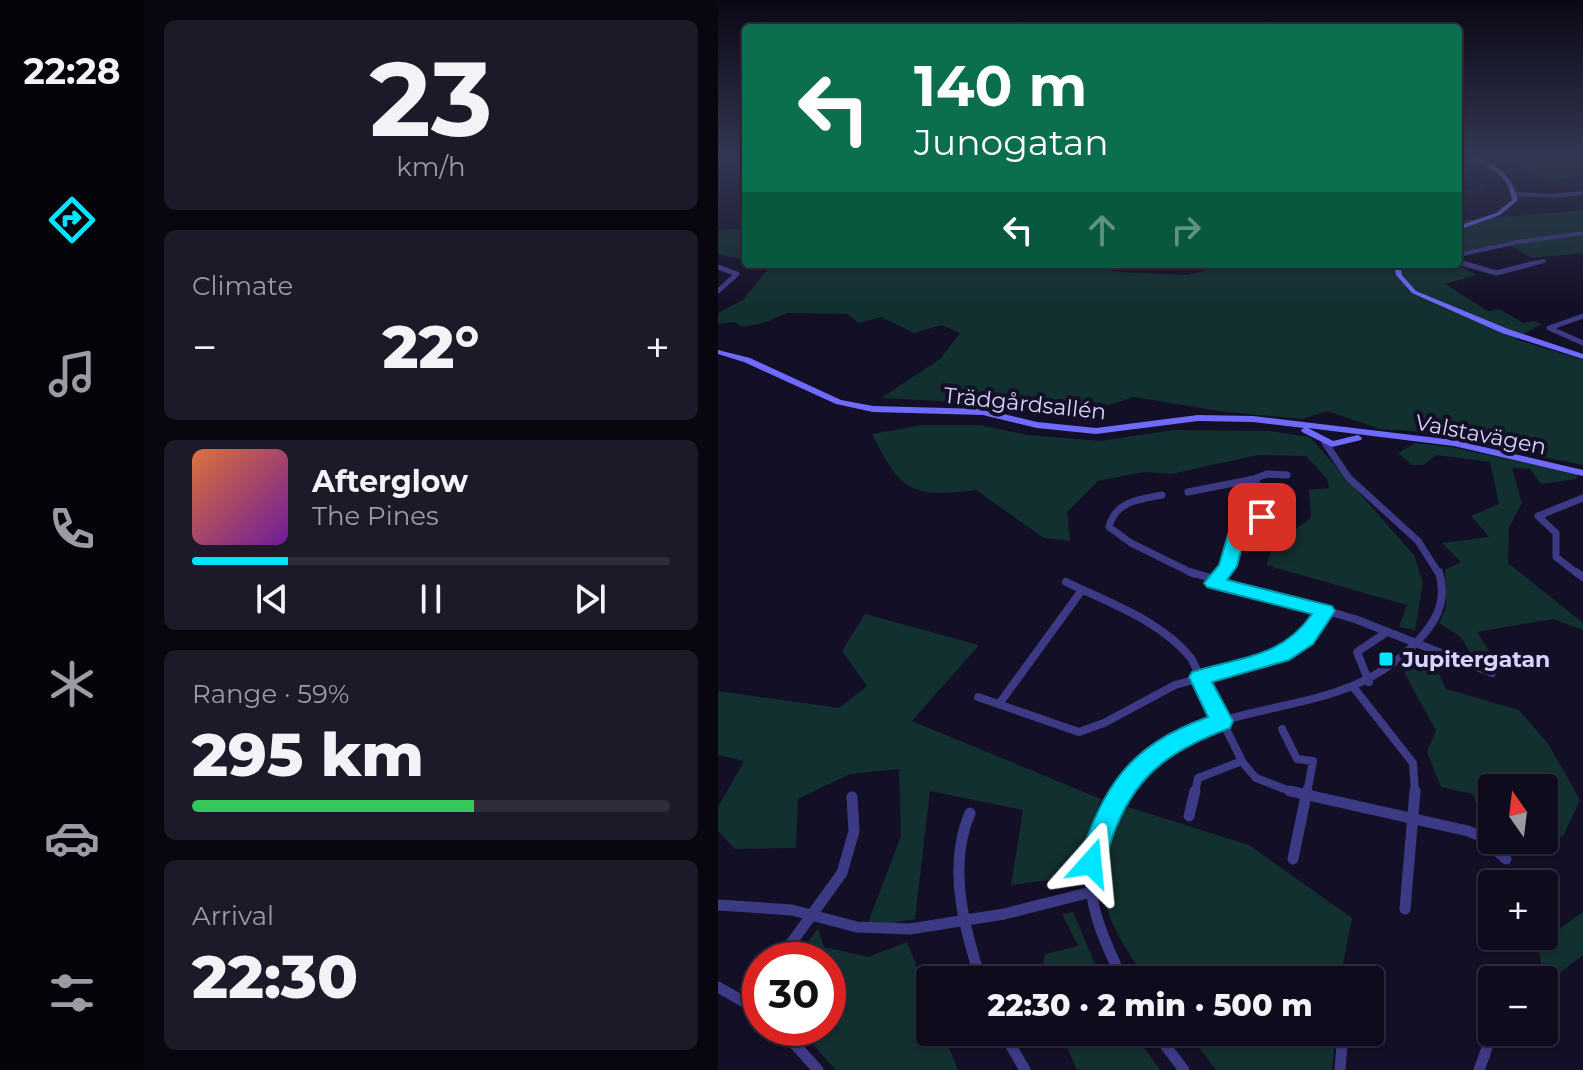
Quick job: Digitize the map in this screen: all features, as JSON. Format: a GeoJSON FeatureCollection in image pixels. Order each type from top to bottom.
{"type":"FeatureCollection","features":[{"type":"Feature","properties":{"kind":"street"},"geometry":{"type":"LineString","coordinates":[[1462,226],[1507,207]]}},
{"type":"Feature","properties":{"kind":"street"},"geometry":{"type":"LineString","coordinates":[[1462,254],[1583,233]]}},
{"type":"Feature","properties":{"kind":"street"},"geometry":{"type":"LineString","coordinates":[[1462,263],[1496,273],[1544,261]]}},
{"type":"Feature","properties":{"kind":"street"},"geometry":{"type":"LineString","coordinates":[[718,267],[737,274],[718,291]]}},
{"type":"Feature","properties":{"kind":"street"},"geometry":{"type":"LineString","coordinates":[[1398,268],[1399,275],[1414,292],[1505,331],[1582,355]]}},
{"type":"Feature","properties":{"kind":"street"},"geometry":{"type":"LineString","coordinates":[[1583,316],[1549,328],[1583,343]]}},
{"type":"Feature","properties":{"kind":"street","name":"Trädgårdsallén"},"geometry":{"type":"LineString","coordinates":[[718,352],[747,360],[839,402],[873,409],[983,412],[1037,425],[1096,431],[1198,418],[1253,419],[1290,425],[1321,436]]}},
{"type":"Feature","properties":{"kind":"street"},"geometry":{"type":"LineString","coordinates":[[1116,966],[1100,932],[1087,893],[1091,863],[1103,826],[1122,789],[1150,758],[1182,736],[1222,721],[1369,682],[1392,668],[1418,644],[1439,612],[1443,586],[1426,551],[1399,521],[1350,479],[1321,436]]}},
{"type":"Feature","properties":{"kind":"street","name":"Valstavägen"},"geometry":{"type":"LineString","coordinates":[[1321,436],[1372,436],[1454,443],[1583,473]]}},
{"type":"Feature","properties":{"kind":"street","name":"Valstavägen"},"geometry":{"type":"LineString","coordinates":[[1321,436],[1343,438]]}},
{"type":"Feature","properties":{"kind":"street"},"geometry":{"type":"LineString","coordinates":[[1337,461],[1343,438]]}},
{"type":"Feature","properties":{"kind":"street"},"geometry":{"type":"LineString","coordinates":[[1188,492],[1267,474],[1287,475]]}},
{"type":"Feature","properties":{"kind":"street"},"geometry":{"type":"LineString","coordinates":[[1214,583],[1228,566],[1236,532],[1262,517],[1268,509],[1266,498],[1254,479]]}},
{"type":"Feature","properties":{"kind":"street"},"geometry":{"type":"LineString","coordinates":[[1162,495],[1118,507],[1110,517],[1109,527],[1121,538],[1167,563],[1214,583],[1325,611],[1418,644],[1466,666],[1492,673]]}},
{"type":"Feature","properties":{"kind":"street"},"geometry":{"type":"LineString","coordinates":[[1583,498],[1538,516],[1556,533],[1556,557],[1583,577]]}},
{"type":"Feature","properties":{"kind":"street"},"geometry":{"type":"LineString","coordinates":[[1574,502],[1583,508]]}},
{"type":"Feature","properties":{"kind":"street"},"geometry":{"type":"LineString","coordinates":[[1066,582],[1163,630],[1191,658],[1242,761],[1256,778],[1304,796],[1468,831],[1480,836],[1506,859]]}},
{"type":"Feature","properties":{"kind":"street"},"geometry":{"type":"LineString","coordinates":[[999,704],[1082,590]]}},
{"type":"Feature","properties":{"kind":"street"},"geometry":{"type":"LineString","coordinates":[[978,697],[1079,732],[1104,723],[1154,694],[1199,677],[1282,655],[1306,639],[1325,611]]}},
{"type":"Feature","properties":{"kind":"street"},"geometry":{"type":"LineString","coordinates":[[1369,682],[1357,652],[1387,632]]}},
{"type":"Feature","properties":{"kind":"street"},"geometry":{"type":"LineString","coordinates":[[1354,688],[1413,763],[1416,777],[1405,909]]}},
{"type":"Feature","properties":{"kind":"street"},"geometry":{"type":"LineString","coordinates":[[1282,729],[1297,759],[1313,761],[1293,859]]}},
{"type":"Feature","properties":{"kind":"street"},"geometry":{"type":"LineString","coordinates":[[1189,816],[1198,778],[1242,761]]}},
{"type":"Feature","properties":{"kind":"street"},"geometry":{"type":"LineString","coordinates":[[793,942],[842,873],[854,831],[852,797]]}},
{"type":"Feature","properties":{"kind":"street"},"geometry":{"type":"LineString","coordinates":[[970,813],[960,836],[962,921],[976,966]]}},
{"type":"Feature","properties":{"kind":"street"},"geometry":{"type":"LineString","coordinates":[[718,905],[759,906],[813,915],[859,928],[908,929],[1038,907],[1087,893]]}},
{"type":"Feature","properties":{"kind":"street"},"geometry":{"type":"LineString","coordinates":[[718,987],[742,1000]]}},
{"type":"Feature","properties":{"kind":"street"},"geometry":{"type":"LineString","coordinates":[[796,1046],[818,1070]]}},
{"type":"Feature","properties":{"kind":"street"},"geometry":{"type":"LineString","coordinates":[[1011,1046],[1025,1070]]}},
{"type":"Feature","properties":{"kind":"street"},"geometry":{"type":"LineString","coordinates":[[1166,1046],[1184,1070]]}},
{"type":"Feature","properties":{"kind":"street"},"geometry":{"type":"LineString","coordinates":[[1340,1070],[1342,1046]]}},
{"type":"Feature","properties":{"kind":"street"},"geometry":{"type":"LineString","coordinates":[[1479,1070],[1487,1048]]}},
{"type":"Feature","properties":{"kind":"green space"},"geometry":{"type":"Polygon","coordinates":[[[1583,210],[1583,253],[1532,258],[1504,242],[1462,255],[1462,221],[1583,210]]]}},
{"type":"Feature","properties":{"kind":"green space"},"geometry":{"type":"Polygon","coordinates":[[[742,229],[742,259],[718,254],[718,230],[742,229]]]}},
{"type":"Feature","properties":{"kind":"green space"},"geometry":{"type":"Polygon","coordinates":[[[1462,267],[1477,275],[1445,284],[1488,311],[1499,309],[1523,323],[1534,321],[1542,324],[1515,339],[1583,360],[1583,465],[1411,431],[1380,429],[1327,411],[1302,419],[1225,412],[1134,397],[1109,405],[1085,401],[1062,407],[1034,407],[982,398],[958,402],[881,398],[940,359],[960,333],[942,325],[914,333],[881,317],[859,323],[847,314],[788,313],[742,327],[735,322],[718,324],[718,313],[743,300],[768,269],[766,268],[1096,268],[1187,275],[1214,268],[1462,267]]]}},
{"type":"Feature","properties":{"kind":"green space"},"geometry":{"type":"Polygon","coordinates":[[[922,425],[979,425],[1028,435],[1100,441],[1174,430],[1270,431],[1310,437],[1414,555],[1423,583],[1415,630],[1399,627],[1407,605],[1266,565],[1274,544],[1311,518],[1309,490],[1329,488],[1327,479],[1306,456],[1258,455],[1171,474],[1143,472],[1098,481],[1067,512],[1070,541],[1044,538],[976,490],[936,493],[910,487],[891,468],[872,434],[922,425]]]}},
{"type":"Feature","properties":{"kind":"green space"},"geometry":{"type":"Polygon","coordinates":[[[1416,443],[1451,447],[1578,474],[1576,479],[1541,484],[1530,469],[1512,468],[1522,503],[1509,528],[1508,563],[1583,623],[1583,630],[1553,619],[1477,632],[1491,654],[1471,655],[1461,637],[1439,623],[1446,608],[1445,570],[1461,562],[1442,543],[1489,537],[1471,516],[1499,504],[1490,462],[1436,455],[1423,465],[1412,465],[1398,453],[1416,443]]]}},
{"type":"Feature","properties":{"kind":"green space"},"geometry":{"type":"Polygon","coordinates":[[[865,614],[979,645],[912,721],[1101,799],[1074,877],[1011,885],[1023,810],[930,791],[915,919],[866,928],[901,836],[899,769],[850,774],[798,799],[796,848],[735,849],[718,831],[718,807],[744,761],[718,755],[718,691],[839,708],[867,686],[842,651],[865,614]]]}},
{"type":"Feature","properties":{"kind":"green space"},"geometry":{"type":"Polygon","coordinates":[[[1421,657],[1432,660],[1446,689],[1519,710],[1549,745],[1580,800],[1563,836],[1558,839],[1558,774],[1478,774],[1478,809],[1473,794],[1441,787],[1427,752],[1436,731],[1404,672],[1421,657]]]}},
{"type":"Feature","properties":{"kind":"green space"},"geometry":{"type":"Polygon","coordinates":[[[1128,807],[1249,845],[1352,918],[1343,966],[1137,966],[1109,916],[1105,899],[1105,861],[1115,808],[1128,807]]]}},
{"type":"Feature","properties":{"kind":"green space"},"geometry":{"type":"Polygon","coordinates":[[[1073,912],[1096,966],[1043,966],[1045,954],[1078,946],[1062,914],[1073,912]]]}},
{"type":"Feature","properties":{"kind":"green space"},"geometry":{"type":"Polygon","coordinates":[[[1583,912],[1583,955],[1558,974],[1558,966],[1541,966],[1539,950],[1558,950],[1558,930],[1583,912]]]}},
{"type":"Feature","properties":{"kind":"green space"},"geometry":{"type":"Polygon","coordinates":[[[818,929],[822,942],[808,942],[818,929]]]}},
{"type":"Feature","properties":{"kind":"green space"},"geometry":{"type":"Polygon","coordinates":[[[907,942],[917,966],[916,1046],[949,1046],[958,1070],[836,1070],[814,1046],[846,1046],[846,952],[868,957],[907,942]]]}},
{"type":"Feature","properties":{"kind":"green space"},"geometry":{"type":"Polygon","coordinates":[[[1066,1046],[1143,1046],[1160,1070],[1077,1070],[1066,1046]]]}},
{"type":"Feature","properties":{"kind":"green space"},"geometry":{"type":"Polygon","coordinates":[[[1198,1046],[1335,1046],[1332,1070],[1216,1070],[1198,1046]]]}},
{"type":"Feature","properties":{"kind":"place","name":"Jupitergatan"},"geometry":{"type":"Point","coordinates":[1386,659]}},
{"type":"Feature","properties":{"kind":"route"},"geometry":{"type":"LineString","coordinates":[[1091,863],[1103,826],[1122,789],[1150,758],[1182,736],[1222,721],[1199,677],[1282,655],[1306,639],[1325,611],[1214,583],[1228,566],[1236,532],[1262,517]]}}]}
